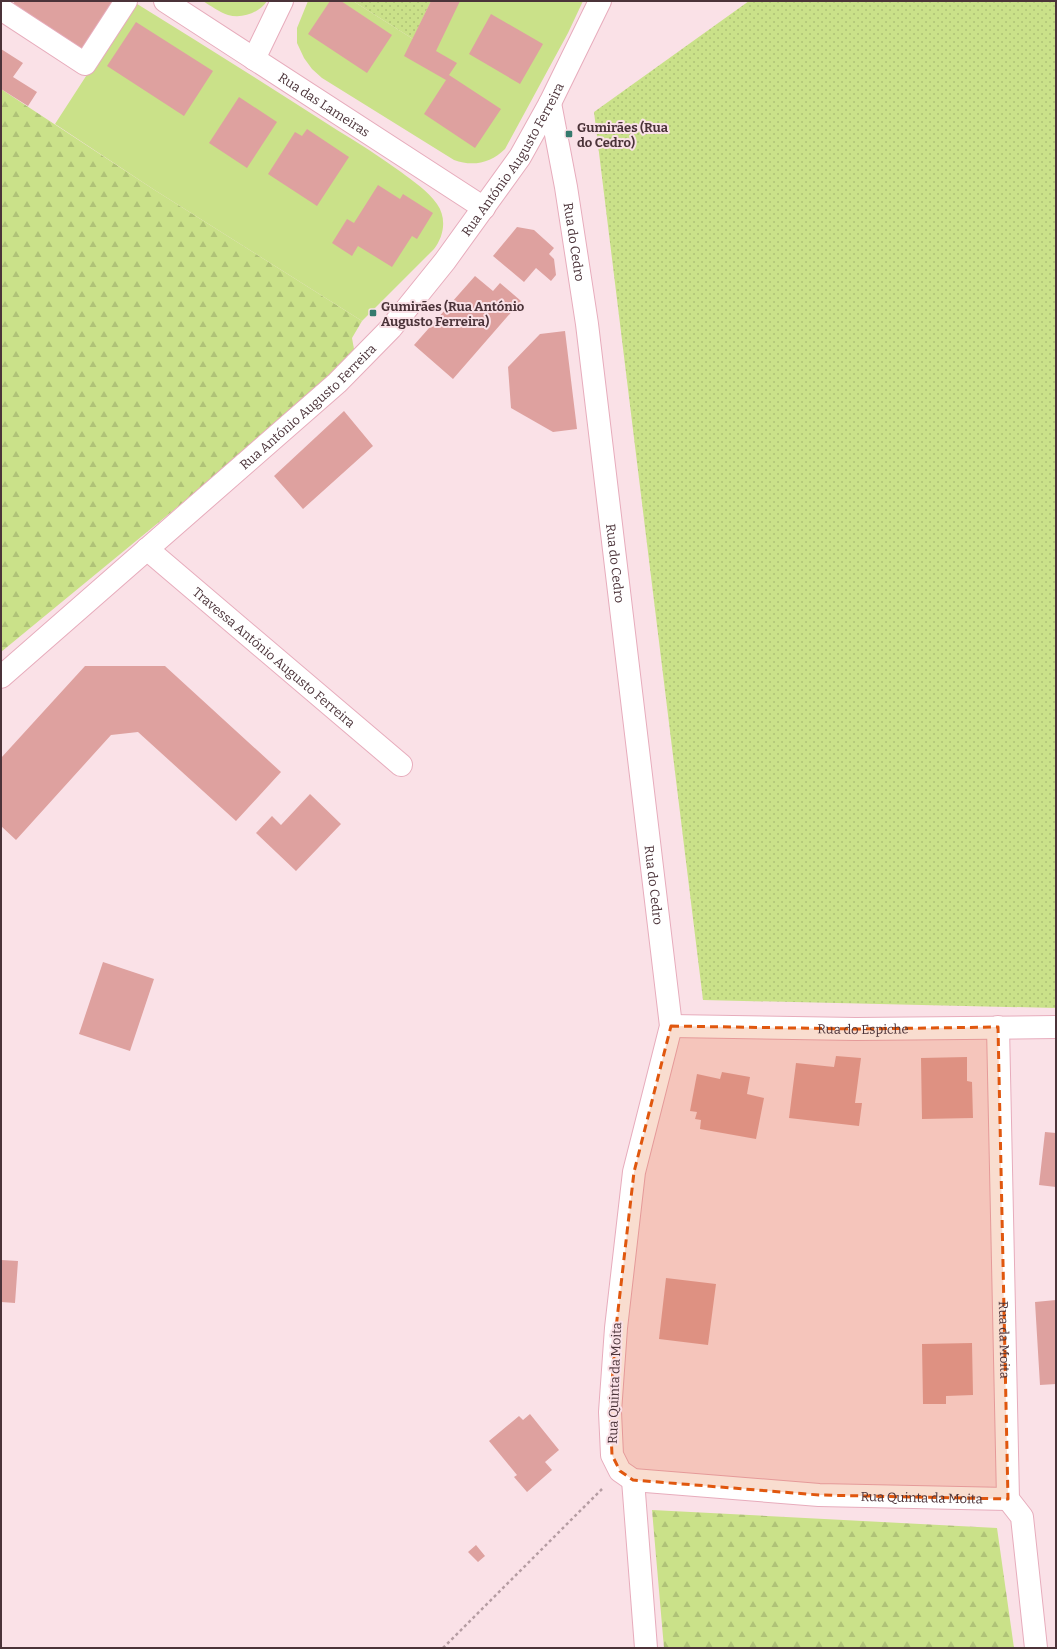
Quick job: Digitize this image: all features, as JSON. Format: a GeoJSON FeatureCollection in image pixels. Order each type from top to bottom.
{"type":"FeatureCollection","features":[{"type":"Feature","properties":{"kind":"street"},"geometry":{"type":"LineString","coordinates":[[1,8],[85,64],[126,1]]}},
{"type":"Feature","properties":{"kind":"street","name":"Rua das Lameiras"},"geometry":{"type":"LineString","coordinates":[[165,1],[484,208]]}},
{"type":"Feature","properties":{"kind":"street"},"geometry":{"type":"LineString","coordinates":[[254,59],[282,1]]}},
{"type":"Feature","properties":{"kind":"street","name":"Rua António Augusto Ferreira"},"geometry":{"type":"LineString","coordinates":[[1,677],[337,383],[391,328],[445,262],[520,157],[550,103],[600,1]]}},
{"type":"Feature","properties":{"kind":"street","name":"Rua do Cedro"},"geometry":{"type":"LineString","coordinates":[[550,103],[566,187],[587,324],[671,1026]]}},
{"type":"Feature","properties":{"kind":"street","name":"Travessa António Augusto Ferreira"},"geometry":{"type":"LineString","coordinates":[[147,549],[401,765]]}},
{"type":"Feature","properties":{"kind":"street","name":"Rua do Espiche"},"geometry":{"type":"LineString","coordinates":[[671,1026],[856,1029],[1056,1027]]}},
{"type":"Feature","properties":{"kind":"street","name":"Rua Quinta da Moita"},"geometry":{"type":"LineString","coordinates":[[671,1026],[634,1172],[616,1328],[610,1412],[612,1455],[626,1476],[819,1495],[1008,1499]]}},
{"type":"Feature","properties":{"kind":"street","name":"Rua da Moita"},"geometry":{"type":"LineString","coordinates":[[998,1027],[1008,1499]]}},
{"type":"Feature","properties":{"kind":"street"},"geometry":{"type":"LineString","coordinates":[[626,1476],[646,1648]]}},
{"type":"Feature","properties":{"kind":"street"},"geometry":{"type":"LineString","coordinates":[[1008,1499],[1022,1517],[1036,1648]]}},
{"type":"Feature","properties":{"kind":"path"},"geometry":{"type":"LineString","coordinates":[[443,1648],[626,1476]]}},
{"type":"Feature","properties":{"kind":"highlighted area"},"geometry":{"type":"Polygon","coordinates":[[[671,1026],[856,1029],[998,1027],[1008,1499],[819,1495],[633,1480],[620,1471],[612,1455],[610,1412],[616,1328],[634,1172],[671,1026]]]}},
{"type":"Feature","properties":{"kind":"green space"},"geometry":{"type":"Polygon","coordinates":[[[203,1],[267,1],[255,12],[233,16],[215,9],[203,1]]]}},
{"type":"Feature","properties":{"kind":"green space"},"geometry":{"type":"Polygon","coordinates":[[[308,1],[353,1],[413,39],[431,1],[583,1],[568,33],[505,149],[494,158],[481,162],[468,163],[454,160],[322,78],[312,69],[304,58],[297,43],[297,28],[308,1]]]}},
{"type":"Feature","properties":{"kind":"green space"},"geometry":{"type":"Polygon","coordinates":[[[353,1],[431,1],[413,39],[353,1]]]}},
{"type":"Feature","properties":{"kind":"green space"},"geometry":{"type":"Polygon","coordinates":[[[749,1],[1056,1],[1056,1008],[703,1000],[594,112],[749,1]]]}},
{"type":"Feature","properties":{"kind":"green space"},"geometry":{"type":"Polygon","coordinates":[[[134,2],[361,145],[420,186],[437,204],[442,215],[443,227],[440,238],[434,249],[362,321],[153,189],[55,124],[134,2]]]}},
{"type":"Feature","properties":{"kind":"green space"},"geometry":{"type":"Polygon","coordinates":[[[1,89],[153,189],[362,321],[352,338],[354,349],[352,356],[220,472],[1,652],[1,89]]]}},
{"type":"Feature","properties":{"kind":"green space"},"geometry":{"type":"Polygon","coordinates":[[[652,1510],[997,1528],[1014,1648],[664,1648],[652,1510]]]}},
{"type":"Feature","properties":{"kind":"building"},"geometry":{"type":"Polygon","coordinates":[[[15,1],[114,1],[81,50],[12,5],[15,1]]]}},
{"type":"Feature","properties":{"kind":"building"},"geometry":{"type":"Polygon","coordinates":[[[330,1],[341,1],[392,35],[367,73],[308,34],[330,1]]]}},
{"type":"Feature","properties":{"kind":"building"},"geometry":{"type":"Polygon","coordinates":[[[431,1],[460,1],[436,51],[457,63],[449,75],[501,109],[475,148],[424,114],[446,80],[404,56],[431,1]]]}},
{"type":"Feature","properties":{"kind":"building"},"geometry":{"type":"Polygon","coordinates":[[[491,14],[543,44],[520,84],[469,54],[491,14]]]}},
{"type":"Feature","properties":{"kind":"building"},"geometry":{"type":"Polygon","coordinates":[[[136,22],[213,71],[184,116],[107,66],[136,22]]]}},
{"type":"Feature","properties":{"kind":"building"},"geometry":{"type":"Polygon","coordinates":[[[1,49],[23,63],[13,77],[37,92],[28,106],[1,89],[1,49]]]}},
{"type":"Feature","properties":{"kind":"building"},"geometry":{"type":"Polygon","coordinates":[[[239,97],[277,122],[247,168],[209,143],[239,97]]]}},
{"type":"Feature","properties":{"kind":"building"},"geometry":{"type":"Polygon","coordinates":[[[307,129],[349,157],[317,206],[268,174],[295,132],[302,136],[307,129]]]}},
{"type":"Feature","properties":{"kind":"building"},"geometry":{"type":"Polygon","coordinates":[[[378,185],[400,199],[403,194],[433,213],[417,239],[412,236],[392,267],[358,246],[352,256],[332,243],[347,219],[354,223],[378,185]]]}},
{"type":"Feature","properties":{"kind":"building"},"geometry":{"type":"Polygon","coordinates":[[[517,227],[534,230],[554,248],[549,254],[554,259],[556,275],[551,281],[536,268],[524,282],[493,256],[517,227]]]}},
{"type":"Feature","properties":{"kind":"building"},"geometry":{"type":"Polygon","coordinates":[[[475,276],[493,291],[500,283],[521,301],[453,379],[414,345],[475,276]]]}},
{"type":"Feature","properties":{"kind":"building"},"geometry":{"type":"Polygon","coordinates":[[[565,331],[577,429],[553,432],[511,408],[508,367],[540,334],[565,331]]]}},
{"type":"Feature","properties":{"kind":"building"},"geometry":{"type":"Polygon","coordinates":[[[344,411],[373,446],[303,509],[274,476],[344,411]]]}},
{"type":"Feature","properties":{"kind":"building"},"geometry":{"type":"Polygon","coordinates":[[[85,666],[165,666],[281,772],[236,821],[138,732],[111,735],[16,840],[1,826],[1,758],[85,666]]]}},
{"type":"Feature","properties":{"kind":"building"},"geometry":{"type":"Polygon","coordinates":[[[310,794],[341,824],[296,871],[256,833],[272,816],[281,825],[310,794]]]}},
{"type":"Feature","properties":{"kind":"building"},"geometry":{"type":"Polygon","coordinates":[[[103,962],[154,979],[130,1051],[79,1034],[103,962]]]}},
{"type":"Feature","properties":{"kind":"building"},"geometry":{"type":"Polygon","coordinates":[[[836,1056],[861,1058],[855,1103],[862,1103],[859,1126],[789,1118],[796,1063],[834,1067],[836,1056]]]}},
{"type":"Feature","properties":{"kind":"building"},"geometry":{"type":"Polygon","coordinates":[[[967,1057],[967,1081],[972,1082],[973,1118],[922,1119],[921,1058],[967,1057]]]}},
{"type":"Feature","properties":{"kind":"building"},"geometry":{"type":"Polygon","coordinates":[[[722,1072],[750,1077],[747,1094],[764,1098],[756,1139],[700,1129],[701,1120],[695,1119],[697,1112],[690,1111],[697,1074],[720,1079],[722,1072]]]}},
{"type":"Feature","properties":{"kind":"building"},"geometry":{"type":"Polygon","coordinates":[[[1045,1132],[1056,1133],[1056,1187],[1039,1185],[1045,1132]]]}},
{"type":"Feature","properties":{"kind":"building"},"geometry":{"type":"Polygon","coordinates":[[[1,1260],[18,1261],[15,1303],[1,1302],[1,1260]]]}},
{"type":"Feature","properties":{"kind":"building"},"geometry":{"type":"Polygon","coordinates":[[[666,1278],[716,1284],[708,1345],[659,1339],[666,1278]]]}},
{"type":"Feature","properties":{"kind":"building"},"geometry":{"type":"Polygon","coordinates":[[[1056,1300],[1056,1384],[1040,1385],[1035,1302],[1056,1300]]]}},
{"type":"Feature","properties":{"kind":"building"},"geometry":{"type":"Polygon","coordinates":[[[972,1343],[973,1395],[946,1396],[946,1404],[923,1404],[922,1344],[972,1343]]]}},
{"type":"Feature","properties":{"kind":"building"},"geometry":{"type":"Polygon","coordinates":[[[530,1414],[559,1450],[545,1462],[552,1470],[527,1492],[514,1477],[517,1475],[489,1441],[519,1416],[523,1420],[530,1414]]]}},
{"type":"Feature","properties":{"kind":"building"},"geometry":{"type":"Polygon","coordinates":[[[476,1545],[485,1556],[478,1562],[468,1552],[476,1545]]]}},
{"type":"Feature","properties":{"kind":"place","name":"Gumirães (Rua do Cedro)"},"geometry":{"type":"Point","coordinates":[569,134]}},
{"type":"Feature","properties":{"kind":"place","name":"Gumirães (Rua António Augusto Ferreira)"},"geometry":{"type":"Point","coordinates":[373,313]}}]}
